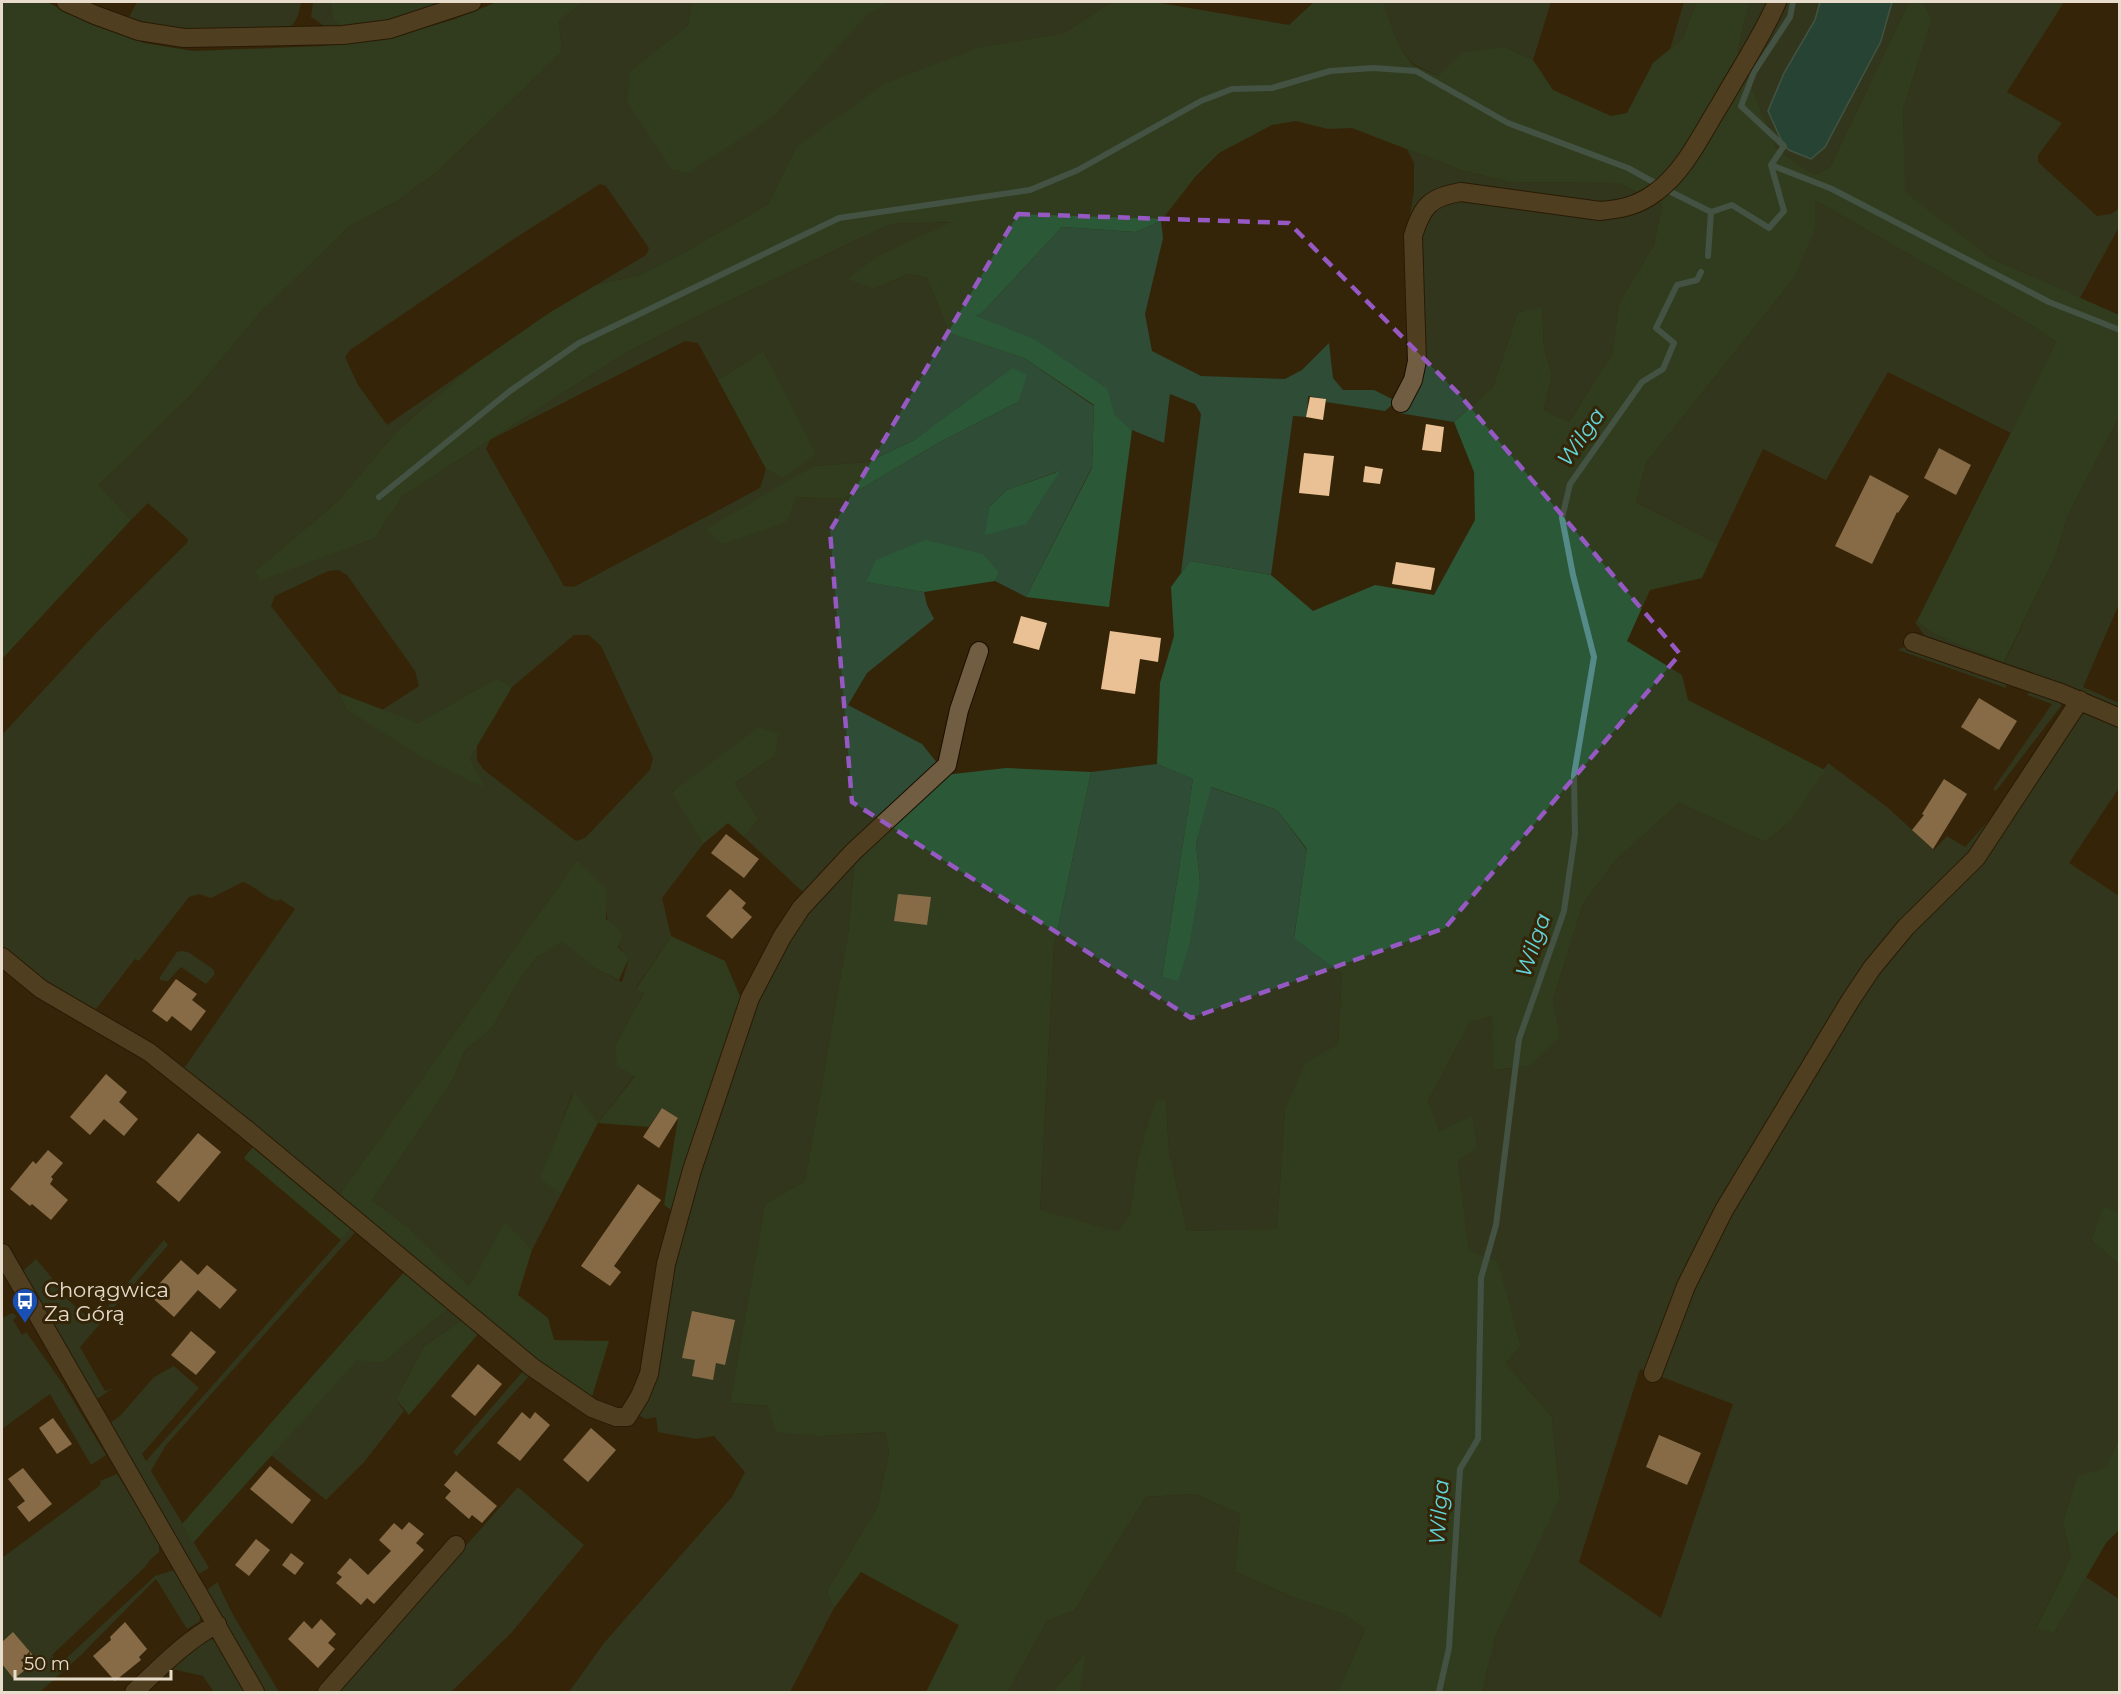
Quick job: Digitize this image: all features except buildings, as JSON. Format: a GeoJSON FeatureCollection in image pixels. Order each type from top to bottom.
{"type":"FeatureCollection","features":[{"type":"Feature","properties":{"kind":"street"},"geometry":{"type":"LineString","coordinates":[[66,2],[139,31],[184,38],[343,35],[367,32],[390,29],[472,2]]}},
{"type":"Feature","properties":{"kind":"street"},"geometry":{"type":"LineString","coordinates":[[1401,403],[1413,380],[1417,361],[1413,236],[1418,218],[1428,204],[1442,195],[1461,192],[1600,211],[1639,204],[1675,174],[1753,49],[1777,2]]}},
{"type":"Feature","properties":{"kind":"street"},"geometry":{"type":"LineString","coordinates":[[1913,642],[2080,700],[2120,718]]}},
{"type":"Feature","properties":{"kind":"street"},"geometry":{"type":"LineString","coordinates":[[2,957],[41,989],[149,1052],[255,1136],[532,1368],[592,1408],[616,1417],[627,1417],[640,1396],[649,1374],[666,1264],[692,1170],[750,998],[782,937],[808,899],[853,852],[947,765],[959,710],[980,651]]}},
{"type":"Feature","properties":{"kind":"street"},"geometry":{"type":"LineString","coordinates":[[1653,1373],[1686,1286],[1719,1220],[1850,1001],[1906,927],[1976,858],[2080,700]]}},
{"type":"Feature","properties":{"kind":"street"},"geometry":{"type":"LineString","coordinates":[[2,1253],[255,1692]]}},
{"type":"Feature","properties":{"kind":"street"},"geometry":{"type":"LineString","coordinates":[[327,1692],[456,1545]]}},
{"type":"Feature","properties":{"kind":"street"},"geometry":{"type":"LineString","coordinates":[[134,1692],[181,1648],[217,1624]]}},
{"type":"Feature","properties":{"kind":"highlighted area"},"geometry":{"type":"Polygon","coordinates":[[[1018,214],[1289,223],[1458,393],[1680,654],[1445,928],[1191,1018],[852,802],[830,531],[1018,214]]]}},
{"type":"Feature","properties":{"kind":"green space"},"geometry":{"type":"Polygon","coordinates":[[[2,2],[47,2],[90,24],[144,43],[193,51],[323,46],[388,39],[455,19],[497,2],[582,2],[559,22],[562,52],[437,172],[397,201],[350,226],[260,313],[196,390],[99,485],[131,520],[2,659],[2,2]]]}},
{"type":"Feature","properties":{"kind":"green space"},"geometry":{"type":"Polygon","coordinates":[[[137,2],[301,2],[295,22],[285,30],[190,30],[161,27],[128,19],[137,2]]]}},
{"type":"Feature","properties":{"kind":"green space"},"geometry":{"type":"Polygon","coordinates":[[[313,2],[331,2],[333,20],[341,26],[326,27],[311,17],[313,2]]]}},
{"type":"Feature","properties":{"kind":"green space"},"geometry":{"type":"Polygon","coordinates":[[[331,2],[453,2],[391,22],[341,26],[333,20],[331,2]]]}},
{"type":"Feature","properties":{"kind":"green space"},"geometry":{"type":"Polygon","coordinates":[[[582,2],[692,2],[688,25],[630,71],[868,14],[888,2],[1112,2],[1064,33],[980,47],[796,147],[768,204],[680,255],[640,275],[596,285],[646,255],[649,248],[606,186],[600,184],[509,242],[350,350],[345,357],[358,385],[387,425],[471,367],[396,432],[338,501],[255,571],[259,580],[375,538],[403,496],[622,355],[890,224],[955,222],[877,256],[849,279],[873,289],[909,274],[927,278],[949,333],[1024,358],[1094,406],[1092,467],[1026,597],[995,581],[999,573],[867,582],[924,592],[934,619],[867,673],[848,705],[922,744],[938,764],[806,895],[744,837],[759,819],[735,783],[775,756],[672,791],[703,844],[662,898],[671,936],[636,988],[644,993],[615,1045],[635,1075],[598,1123],[573,1092],[541,1177],[561,1194],[532,1250],[505,1223],[469,1286],[408,1227],[372,1200],[452,1081],[465,1051],[493,1027],[516,985],[536,958],[562,940],[596,969],[622,982],[629,958],[616,942],[609,926],[605,889],[577,860],[338,1197],[125,1028],[185,1067],[295,909],[280,899],[278,901],[269,898],[243,882],[211,898],[199,894],[189,897],[139,961],[135,959],[96,1009],[112,1020],[108,1022],[63,996],[2,951],[2,735],[98,631],[187,543],[188,539],[148,503],[131,520],[99,485],[196,390],[260,313],[350,226],[397,201],[437,172],[562,52],[559,22],[582,2]],[[685,341],[490,440],[486,449],[564,586],[574,587],[760,488],[766,469],[782,478],[763,351],[718,380],[698,343],[685,341]],[[1018,402],[947,417],[914,440],[868,462],[814,466],[796,497],[844,499],[938,443],[1018,402]],[[1059,471],[1007,490],[990,506],[1059,471]],[[338,570],[328,571],[275,596],[271,606],[339,693],[346,709],[484,787],[470,758],[477,745],[477,760],[484,770],[576,841],[585,838],[650,770],[653,758],[601,646],[589,635],[574,635],[512,687],[497,678],[418,723],[382,710],[419,686],[415,671],[347,575],[338,570]]]}},
{"type":"Feature","properties":{"kind":"green space"},"geometry":{"type":"Polygon","coordinates":[[[692,2],[889,3],[868,14],[773,117],[688,173],[672,169],[628,103],[630,71],[688,25],[692,2]]]}},
{"type":"Feature","properties":{"kind":"green space"},"geometry":{"type":"Polygon","coordinates":[[[1112,2],[1154,2],[1289,25],[1314,2],[1383,2],[1399,46],[1413,65],[1438,76],[1462,53],[1505,47],[1533,60],[1553,90],[1611,116],[1627,113],[1653,63],[1683,38],[1696,2],[1749,2],[1738,50],[1740,57],[1776,148],[1814,175],[1830,167],[1909,2],[1923,2],[1932,19],[1903,110],[1905,192],[1991,258],[2119,315],[2119,417],[2068,515],[2055,557],[2004,662],[1932,633],[1917,621],[2056,342],[2028,323],[1815,200],[1815,228],[1795,277],[1646,463],[1636,502],[1718,544],[1702,578],[1650,590],[1627,641],[1682,675],[1688,700],[1825,770],[1792,820],[1765,842],[1679,803],[1616,860],[1583,904],[1553,1000],[1559,1038],[1530,1066],[1494,1070],[1492,1015],[1470,1022],[1428,1101],[1439,1131],[1473,1116],[1477,1147],[1458,1162],[1469,1251],[1498,1262],[1521,1346],[1506,1363],[1552,1417],[1560,1498],[1496,1635],[1482,1692],[1338,1692],[1365,1629],[1345,1615],[1296,1598],[1235,1572],[1240,1514],[1195,1494],[1146,1497],[1074,1611],[1047,1621],[1008,1692],[926,1692],[959,1625],[861,1572],[834,1608],[827,1591],[877,1508],[889,1453],[885,1432],[821,1436],[776,1432],[768,1406],[730,1403],[765,1204],[805,1181],[848,934],[855,858],[945,775],[1006,768],[1091,772],[1054,946],[1040,1210],[1118,1232],[1130,1214],[1138,1157],[1156,1099],[1166,1101],[1169,1152],[1187,1231],[1277,1229],[1285,1108],[1305,1064],[1338,1044],[1342,974],[1294,938],[1307,849],[1277,810],[1211,787],[1196,844],[1200,882],[1189,946],[1178,981],[1162,977],[1193,779],[1157,764],[1160,683],[1174,636],[1171,587],[1190,561],[1271,575],[1313,611],[1375,585],[1434,595],[1475,520],[1474,472],[1454,422],[1493,387],[1518,312],[1542,308],[1544,348],[1552,374],[1544,410],[1569,422],[1612,354],[1619,303],[1654,245],[1662,205],[1619,183],[1510,182],[1461,170],[1352,128],[1328,129],[1296,121],[1272,125],[1219,153],[1195,177],[1161,221],[1136,232],[1062,227],[984,311],[976,316],[1036,340],[1107,389],[1115,416],[1132,430],[1109,607],[1026,597],[1092,468],[1094,405],[1024,358],[949,333],[927,278],[909,274],[873,289],[848,279],[877,256],[952,222],[890,224],[698,316],[622,355],[403,496],[375,538],[259,581],[255,571],[338,501],[396,432],[471,367],[549,313],[596,285],[640,275],[680,255],[768,204],[796,147],[884,84],[980,47],[1064,33],[1112,2]]]}},
{"type":"Feature","properties":{"kind":"green space"},"geometry":{"type":"Polygon","coordinates":[[[1383,2],[1551,2],[1533,60],[1505,47],[1438,76],[1413,64],[1399,46],[1383,2]]]}},
{"type":"Feature","properties":{"kind":"green space"},"geometry":{"type":"Polygon","coordinates":[[[1684,2],[1696,2],[1683,38],[1670,49],[1684,2]]]}},
{"type":"Feature","properties":{"kind":"green space"},"geometry":{"type":"Polygon","coordinates":[[[1749,2],[1771,2],[1740,57],[1738,50],[1749,2]]]}},
{"type":"Feature","properties":{"kind":"green space"},"geometry":{"type":"Polygon","coordinates":[[[1784,2],[1909,2],[1830,167],[1814,175],[1776,148],[1746,72],[1784,2]]]}},
{"type":"Feature","properties":{"kind":"green space"},"geometry":{"type":"Polygon","coordinates":[[[1923,2],[2064,2],[2007,92],[2062,123],[2038,155],[2038,162],[2097,216],[2111,214],[2119,209],[2119,227],[2080,298],[1991,258],[1904,192],[1903,110],[1932,19],[1923,2]]]}},
{"type":"Feature","properties":{"kind":"green space"},"geometry":{"type":"Polygon","coordinates":[[[1407,149],[1461,170],[1510,182],[1619,183],[1642,195],[1612,205],[1459,187],[1417,211],[1413,356],[1395,402],[1385,411],[1326,402],[1326,399],[1308,396],[1307,417],[1293,416],[1271,575],[1190,561],[1181,573],[1201,414],[1195,404],[1170,394],[1164,443],[1132,430],[1115,417],[1106,389],[975,316],[984,311],[1062,227],[1136,232],[1161,221],[1163,238],[1145,314],[1152,351],[1201,376],[1285,379],[1302,370],[1329,343],[1333,378],[1343,390],[1374,390],[1392,399],[1405,376],[1409,351],[1408,226],[1414,191],[1414,163],[1407,149]]]}},
{"type":"Feature","properties":{"kind":"green space"},"geometry":{"type":"Polygon","coordinates":[[[1463,197],[1597,215],[1652,200],[1662,205],[1654,245],[1619,303],[1612,354],[1569,422],[1544,410],[1552,374],[1544,348],[1542,309],[1518,312],[1493,387],[1454,422],[1399,413],[1412,392],[1419,234],[1432,208],[1463,197]]]}},
{"type":"Feature","properties":{"kind":"green space"},"geometry":{"type":"Polygon","coordinates":[[[1815,200],[2028,323],[2056,342],[2011,433],[1888,372],[1826,480],[1763,449],[1718,544],[1636,502],[1646,463],[1795,277],[1814,228],[1815,200]]]}},
{"type":"Feature","properties":{"kind":"green space"},"geometry":{"type":"Polygon","coordinates":[[[763,351],[816,454],[782,478],[766,469],[718,380],[763,351]]]}},
{"type":"Feature","properties":{"kind":"green space"},"geometry":{"type":"Polygon","coordinates":[[[1013,368],[1027,375],[1018,402],[938,443],[844,499],[796,497],[787,522],[722,544],[706,529],[814,466],[868,462],[914,440],[1013,368]]]}},
{"type":"Feature","properties":{"kind":"green space"},"geometry":{"type":"Polygon","coordinates":[[[2119,417],[2119,604],[2083,687],[2119,703],[2119,711],[1926,638],[1915,622],[1917,621],[1932,633],[2005,661],[2055,557],[2068,515],[2119,417]]]}},
{"type":"Feature","properties":{"kind":"green space"},"geometry":{"type":"Polygon","coordinates":[[[1060,471],[1026,524],[985,535],[990,506],[1007,490],[1060,471]]]}},
{"type":"Feature","properties":{"kind":"green space"},"geometry":{"type":"Polygon","coordinates":[[[925,540],[983,554],[999,573],[995,581],[924,592],[866,582],[876,560],[925,540]]]}},
{"type":"Feature","properties":{"kind":"green space"},"geometry":{"type":"Polygon","coordinates":[[[1904,647],[1913,648],[2006,681],[2006,688],[1898,650],[1904,647]]]}},
{"type":"Feature","properties":{"kind":"green space"},"geometry":{"type":"Polygon","coordinates":[[[497,678],[512,687],[470,758],[485,788],[420,756],[346,709],[339,693],[418,723],[497,678]]]}},
{"type":"Feature","properties":{"kind":"green space"},"geometry":{"type":"Polygon","coordinates":[[[2033,689],[2061,702],[2061,706],[1996,791],[1993,789],[2052,704],[2027,695],[2033,689]]]}},
{"type":"Feature","properties":{"kind":"green space"},"geometry":{"type":"Polygon","coordinates":[[[2087,709],[2119,723],[2119,788],[2069,863],[2119,896],[2119,1212],[2103,1208],[2091,1240],[2119,1264],[2119,1439],[2106,1467],[2077,1478],[2063,1522],[2071,1557],[2036,1627],[2054,1633],[2086,1577],[2119,1599],[2119,1692],[1482,1692],[1496,1635],[1560,1497],[1552,1417],[1506,1363],[1521,1346],[1498,1263],[1469,1252],[1458,1162],[1477,1147],[1473,1117],[1438,1131],[1428,1101],[1470,1022],[1492,1014],[1495,1070],[1530,1066],[1558,1038],[1553,1000],[1583,904],[1616,860],[1679,803],[1765,842],[1792,820],[1828,763],[1887,807],[1934,850],[1947,836],[1965,847],[1992,817],[2051,735],[1981,844],[1874,957],[1840,1009],[1707,1230],[1646,1371],[1640,1369],[1579,1562],[1661,1618],[1733,1404],[1659,1376],[1670,1340],[1693,1283],[1722,1225],[1853,1004],[1888,955],[1918,921],[1976,865],[2057,745],[2087,709]]]}},
{"type":"Feature","properties":{"kind":"green space"},"geometry":{"type":"Polygon","coordinates":[[[759,727],[778,733],[775,756],[735,783],[759,819],[744,837],[728,823],[703,844],[672,792],[759,727]]]}},
{"type":"Feature","properties":{"kind":"green space"},"geometry":{"type":"Polygon","coordinates":[[[1157,764],[1193,779],[1162,977],[1178,980],[1200,882],[1196,844],[1210,787],[1277,810],[1307,850],[1294,937],[1342,974],[1338,1044],[1305,1065],[1285,1108],[1277,1230],[1187,1231],[1169,1152],[1166,1102],[1156,1100],[1138,1157],[1130,1214],[1118,1233],[1040,1211],[1054,946],[1091,772],[1157,764]]]}},
{"type":"Feature","properties":{"kind":"green space"},"geometry":{"type":"Polygon","coordinates":[[[855,858],[848,934],[805,1181],[765,1204],[730,1403],[768,1406],[821,1436],[885,1432],[889,1453],[877,1508],[827,1591],[834,1608],[790,1692],[569,1692],[604,1643],[732,1497],[745,1472],[714,1436],[696,1439],[658,1432],[656,1417],[646,1419],[640,1416],[639,1410],[670,1265],[761,987],[784,944],[817,898],[855,858]]]}},
{"type":"Feature","properties":{"kind":"green space"},"geometry":{"type":"Polygon","coordinates":[[[577,860],[606,889],[606,919],[622,932],[618,947],[629,958],[619,980],[596,969],[562,941],[536,958],[516,985],[493,1027],[465,1051],[452,1081],[372,1200],[408,1227],[469,1286],[505,1222],[532,1250],[518,1295],[548,1318],[554,1340],[609,1341],[591,1400],[533,1360],[338,1197],[577,860]]]}},
{"type":"Feature","properties":{"kind":"green space"},"geometry":{"type":"Polygon","coordinates":[[[671,936],[725,961],[742,1001],[674,1212],[664,1205],[678,1118],[662,1108],[649,1127],[598,1123],[635,1076],[617,1066],[615,1045],[644,993],[636,989],[671,936]]]}},
{"type":"Feature","properties":{"kind":"green space"},"geometry":{"type":"Polygon","coordinates":[[[177,952],[188,952],[213,969],[215,974],[206,984],[181,967],[168,981],[160,980],[177,952]]]}},
{"type":"Feature","properties":{"kind":"green space"},"geometry":{"type":"Polygon","coordinates":[[[574,1091],[598,1123],[561,1194],[540,1178],[574,1091]]]}},
{"type":"Feature","properties":{"kind":"green space"},"geometry":{"type":"Polygon","coordinates":[[[257,1142],[354,1225],[341,1240],[244,1158],[257,1142]]]}},
{"type":"Feature","properties":{"kind":"green space"},"geometry":{"type":"Polygon","coordinates":[[[2103,1207],[2119,1212],[2119,1264],[2091,1240],[2103,1207]]]}},
{"type":"Feature","properties":{"kind":"green space"},"geometry":{"type":"Polygon","coordinates":[[[354,1225],[358,1229],[166,1445],[151,1471],[209,1568],[199,1574],[185,1555],[110,1423],[120,1416],[154,1377],[174,1366],[199,1388],[142,1454],[146,1461],[354,1225]]]}},
{"type":"Feature","properties":{"kind":"green space"},"geometry":{"type":"Polygon","coordinates":[[[164,1240],[168,1245],[80,1347],[105,1391],[113,1388],[97,1399],[23,1271],[36,1259],[67,1299],[91,1320],[98,1318],[164,1240]]]}},
{"type":"Feature","properties":{"kind":"green space"},"geometry":{"type":"Polygon","coordinates":[[[406,1270],[449,1308],[383,1363],[357,1360],[193,1543],[182,1524],[406,1270]]]}},
{"type":"Feature","properties":{"kind":"green space"},"geometry":{"type":"Polygon","coordinates":[[[449,1308],[462,1320],[424,1346],[396,1399],[404,1411],[364,1462],[326,1500],[271,1455],[357,1359],[383,1363],[449,1308]]]}},
{"type":"Feature","properties":{"kind":"green space"},"geometry":{"type":"Polygon","coordinates":[[[12,1313],[17,1316],[13,1320],[22,1335],[26,1332],[63,1384],[106,1455],[91,1465],[50,1394],[2,1429],[2,1318],[12,1313]]]}},
{"type":"Feature","properties":{"kind":"green space"},"geometry":{"type":"Polygon","coordinates":[[[462,1320],[478,1334],[409,1415],[396,1399],[424,1346],[462,1320]]]}},
{"type":"Feature","properties":{"kind":"green space"},"geometry":{"type":"Polygon","coordinates":[[[524,1370],[530,1375],[457,1456],[453,1452],[524,1370]]]}},
{"type":"Feature","properties":{"kind":"green space"},"geometry":{"type":"Polygon","coordinates":[[[2119,1439],[2119,1530],[2106,1543],[2054,1633],[2036,1628],[2071,1557],[2063,1522],[2077,1477],[2106,1467],[2119,1439]]]}},
{"type":"Feature","properties":{"kind":"green space"},"geometry":{"type":"Polygon","coordinates":[[[117,1474],[159,1543],[159,1552],[52,1655],[59,1665],[155,1576],[174,1570],[201,1615],[199,1622],[187,1629],[156,1579],[81,1655],[40,1692],[2,1692],[2,1558],[98,1487],[100,1481],[117,1474]]]}},
{"type":"Feature","properties":{"kind":"green space"},"geometry":{"type":"Polygon","coordinates":[[[518,1487],[584,1545],[512,1632],[451,1692],[336,1692],[518,1487]]]}},
{"type":"Feature","properties":{"kind":"green space"},"geometry":{"type":"Polygon","coordinates":[[[1195,1494],[1240,1514],[1235,1572],[1296,1598],[1345,1615],[1365,1629],[1338,1692],[1080,1692],[1085,1653],[1052,1692],[1008,1692],[1047,1621],[1074,1611],[1146,1497],[1195,1494]]]}},
{"type":"Feature","properties":{"kind":"green space"},"geometry":{"type":"Polygon","coordinates":[[[217,1582],[232,1613],[279,1692],[265,1692],[206,1591],[217,1582]]]}},
{"type":"Feature","properties":{"kind":"green space"},"geometry":{"type":"Polygon","coordinates":[[[211,1638],[244,1692],[214,1692],[203,1676],[172,1669],[198,1645],[211,1638]]]}},
{"type":"Feature","properties":{"kind":"green space"},"geometry":{"type":"Polygon","coordinates":[[[1086,1652],[1080,1692],[1052,1692],[1086,1652]]]}},
{"type":"Feature","properties":{"kind":"water"},"geometry":{"type":"Polygon","coordinates":[[[1820,2],[1892,2],[1881,41],[1825,147],[1811,159],[1784,146],[1768,111],[1784,73],[1815,20],[1820,2]]]}},
{"type":"Feature","properties":{"kind":"waterway","name":"Wilga"},"geometry":{"type":"LineString","coordinates":[[1711,212],[1732,205],[1769,228],[1784,211],[1771,165],[1784,146],[1741,106],[1754,72],[1790,17],[1793,2]]}},
{"type":"Feature","properties":{"kind":"waterway"},"geometry":{"type":"LineString","coordinates":[[379,497],[510,391],[579,343],[839,218],[1030,190],[1078,170],[1201,101],[1232,89],[1272,88],[1330,71],[1373,68],[1416,71],[1508,123],[1628,168],[1657,184]]}},
{"type":"Feature","properties":{"kind":"waterway"},"geometry":{"type":"LineString","coordinates":[[1771,165],[1832,189],[2049,302],[2120,330]]}},
{"type":"Feature","properties":{"kind":"waterway"},"geometry":{"type":"LineString","coordinates":[[1667,190],[1711,212]]}},
{"type":"Feature","properties":{"kind":"waterway","name":"Wilga"},"geometry":{"type":"LineString","coordinates":[[1708,256],[1711,212]]}},
{"type":"Feature","properties":{"kind":"waterway","name":"Wilga"},"geometry":{"type":"LineString","coordinates":[[1439,1692],[1449,1648],[1460,1469],[1478,1439],[1481,1278],[1496,1225],[1519,1039],[1564,911],[1575,834],[1574,775],[1594,657],[1573,575],[1562,518],[1570,484],[1642,382],[1663,369],[1674,343],[1656,328],[1677,285],[1697,280],[1701,272]]}},
{"type":"Feature","properties":{"kind":"place","name":"Chorągwica Za Górą"},"geometry":{"type":"Point","coordinates":[25,1324]}}]}
